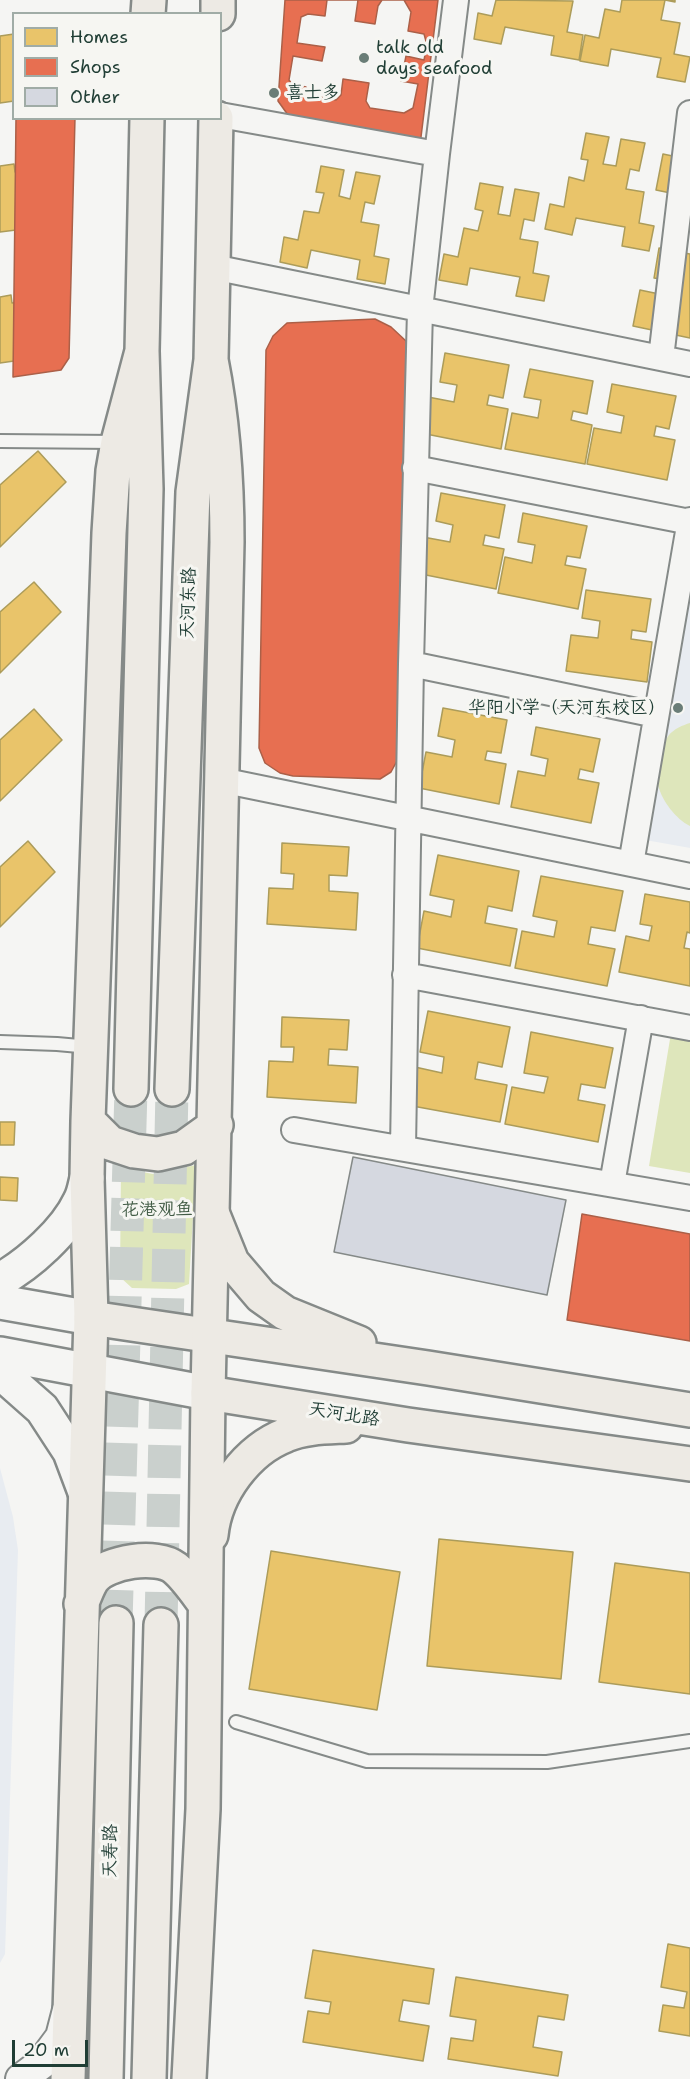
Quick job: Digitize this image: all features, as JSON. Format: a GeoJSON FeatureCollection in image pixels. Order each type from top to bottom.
{"type":"FeatureCollection","features":[{"type":"Feature","properties":{"kind":"main road"},"geometry":{"type":"LineString","coordinates":[[130,1089],[146,489],[142,351],[147,120]]}},
{"type":"Feature","properties":{"kind":"main road","name":"天河东路"},"geometry":{"type":"LineString","coordinates":[[172,1089],[193,492],[211,360],[216,120]]}},
{"type":"Feature","properties":{"kind":"main road"},"geometry":{"type":"LineString","coordinates":[[68,2079],[90,1372],[88,1121],[109,533],[113,471],[118,442],[142,351]]}},
{"type":"Feature","properties":{"kind":"main road"},"geometry":{"type":"LineString","coordinates":[[189,2079],[203,1809],[208,1393],[216,1125],[227,488],[219,405],[211,360]]}},
{"type":"Feature","properties":{"kind":"main road"},"geometry":{"type":"LineString","coordinates":[[88,1121],[110,1143],[134,1151],[158,1154],[184,1148],[216,1125]]}},
{"type":"Feature","properties":{"kind":"main road"},"geometry":{"type":"LineString","coordinates":[[0,1280],[18,1269],[54,1237],[81,1200],[87,1178]]}},
{"type":"Feature","properties":{"kind":"main road"},"geometry":{"type":"LineString","coordinates":[[213,1215],[232,1262],[261,1296],[285,1313],[323,1330],[428,1368]]}},
{"type":"Feature","properties":{"kind":"main road"},"geometry":{"type":"LineString","coordinates":[[0,1302],[690,1410]]}},
{"type":"Feature","properties":{"kind":"main road","name":"天河北路"},"geometry":{"type":"LineString","coordinates":[[0,1354],[208,1393],[408,1425],[690,1464]]}},
{"type":"Feature","properties":{"kind":"main road"},"geometry":{"type":"LineString","coordinates":[[0,1372],[42,1409],[70,1452],[86,1492]]}},
{"type":"Feature","properties":{"kind":"main road"},"geometry":{"type":"LineString","coordinates":[[205,1604],[212,1529],[225,1489],[262,1449],[287,1434],[316,1429],[408,1425]]}},
{"type":"Feature","properties":{"kind":"main road"},"geometry":{"type":"LineString","coordinates":[[81,1604],[93,1580],[102,1571],[116,1565],[142,1561],[162,1562],[174,1568],[205,1604]]}},
{"type":"Feature","properties":{"kind":"main road","name":"天寿路"},"geometry":{"type":"LineString","coordinates":[[106,2079],[116,1623]]}},
{"type":"Feature","properties":{"kind":"main road"},"geometry":{"type":"LineString","coordinates":[[149,2079],[161,1625]]}},
{"type":"Feature","properties":{"kind":"street"},"geometry":{"type":"LineString","coordinates":[[403,1148],[411,664],[420,310],[456,0]]}},
{"type":"Feature","properties":{"kind":"street"},"geometry":{"type":"LineString","coordinates":[[661,358],[683,235],[690,113]]}},
{"type":"Feature","properties":{"kind":"street"},"geometry":{"type":"LineString","coordinates":[[222,115],[437,154]]}},
{"type":"Feature","properties":{"kind":"street"},"geometry":{"type":"LineString","coordinates":[[213,267],[690,364]]}},
{"type":"Feature","properties":{"kind":"street"},"geometry":{"type":"LineString","coordinates":[[415,468],[690,521],[631,864]]}},
{"type":"Feature","properties":{"kind":"street"},"geometry":{"type":"LineString","coordinates":[[411,664],[656,715]]}},
{"type":"Feature","properties":{"kind":"street"},"geometry":{"type":"LineString","coordinates":[[221,780],[690,876]]}},
{"type":"Feature","properties":{"kind":"street"},"geometry":{"type":"LineString","coordinates":[[405,975],[690,1028]]}},
{"type":"Feature","properties":{"kind":"street"},"geometry":{"type":"LineString","coordinates":[[612,1184],[640,1018]]}},
{"type":"Feature","properties":{"kind":"street"},"geometry":{"type":"LineString","coordinates":[[294,1130],[690,1198]]}},
{"type":"Feature","properties":{"kind":"street"},"geometry":{"type":"LineString","coordinates":[[21,2079],[41,2064],[61,2037],[72,1996]]}},
{"type":"Feature","properties":{"kind":"street"},"geometry":{"type":"LineString","coordinates":[[190,2043],[205,2079]]}},
{"type":"Feature","properties":{"kind":"lane"},"geometry":{"type":"LineString","coordinates":[[0,441],[118,442]]}},
{"type":"Feature","properties":{"kind":"lane"},"geometry":{"type":"LineString","coordinates":[[0,1042],[91,1047]]}},
{"type":"Feature","properties":{"kind":"lane"},"geometry":{"type":"LineString","coordinates":[[236,1722],[367,1761],[547,1762],[690,1741]]}},
{"type":"Feature","properties":{"kind":"shaded area","name":"华阳小学（天河东校区）"},"geometry":{"type":"Polygon","coordinates":[[[690,576],[690,848],[640,839],[690,576]]]}},
{"type":"Feature","properties":{"kind":"shaded area"},"geometry":{"type":"Polygon","coordinates":[[[0,1468],[13,1517],[18,1550],[5,1954],[0,1963],[0,1468]]]}},
{"type":"Feature","properties":{"kind":"green space"},"geometry":{"type":"Polygon","coordinates":[[[690,723],[690,826],[670,809],[660,791],[657,774],[666,739],[676,729],[690,723]]]}},
{"type":"Feature","properties":{"kind":"green space"},"geometry":{"type":"Polygon","coordinates":[[[672,1027],[690,1030],[690,1173],[649,1166],[672,1027]]]}},
{"type":"Feature","properties":{"kind":"green space","name":"花港观鱼"},"geometry":{"type":"Polygon","coordinates":[[[196,1165],[189,1284],[176,1289],[132,1288],[120,1277],[121,1168],[153,1174],[196,1165]]]}},
{"type":"Feature","properties":{"kind":"building: Homes"},"geometry":{"type":"Polygon","coordinates":[[[496,0],[573,1],[567,32],[583,35],[579,60],[551,55],[554,36],[505,27],[501,44],[474,39],[478,13],[492,16],[496,0]]]}},
{"type":"Feature","properties":{"kind":"building: Homes"},"geometry":{"type":"Polygon","coordinates":[[[622,0],[665,0],[661,20],[680,23],[674,54],[690,57],[685,82],[657,77],[661,58],[611,49],[608,66],[580,61],[585,35],[599,38],[605,9],[620,12],[622,0]]]}},
{"type":"Feature","properties":{"kind":"building: Homes"},"geometry":{"type":"Polygon","coordinates":[[[12,34],[12,101],[0,103],[0,36],[12,34]]]}},
{"type":"Feature","properties":{"kind":"building: Homes"},"geometry":{"type":"Polygon","coordinates":[[[586,133],[609,137],[603,164],[616,166],[621,139],[645,143],[639,171],[630,169],[626,189],[644,192],[639,223],[654,226],[649,251],[622,246],[625,227],[576,218],[572,235],[545,229],[550,204],[564,207],[569,177],[584,181],[588,160],[581,159],[586,133]]]}},
{"type":"Feature","properties":{"kind":"building: Homes"},"geometry":{"type":"Polygon","coordinates":[[[663,154],[687,159],[690,197],[656,190],[663,154]]]}},
{"type":"Feature","properties":{"kind":"building: Homes"},"geometry":{"type":"Polygon","coordinates":[[[60,157],[64,183],[53,185],[55,196],[66,195],[70,222],[33,227],[32,219],[22,220],[24,229],[0,232],[0,166],[14,164],[15,172],[25,170],[24,162],[60,157]]]}},
{"type":"Feature","properties":{"kind":"building: Homes"},"geometry":{"type":"Polygon","coordinates":[[[321,166],[344,170],[339,196],[350,199],[356,172],[380,176],[374,204],[365,202],[361,222],[379,225],[374,256],[389,259],[385,284],[357,279],[360,260],[311,250],[307,268],[280,262],[284,237],[298,240],[304,211],[319,213],[324,193],[316,192],[321,166]]]}},
{"type":"Feature","properties":{"kind":"building: Homes"},"geometry":{"type":"Polygon","coordinates":[[[480,183],[503,187],[498,214],[510,216],[515,189],[539,193],[534,221],[524,219],[520,239],[538,242],[533,273],[549,276],[544,301],[516,296],[520,277],[470,268],[467,285],[439,280],[444,254],[458,257],[464,228],[478,231],[483,211],[475,209],[480,183]]]}},
{"type":"Feature","properties":{"kind":"building: Homes"},"geometry":{"type":"Polygon","coordinates":[[[659,248],[690,254],[690,338],[633,326],[640,290],[664,295],[666,280],[654,278],[659,248]]]}},
{"type":"Feature","properties":{"kind":"building: Homes"},"geometry":{"type":"Polygon","coordinates":[[[57,288],[61,315],[50,317],[52,328],[63,326],[67,353],[31,358],[30,351],[20,352],[21,360],[0,363],[0,297],[11,295],[12,303],[22,302],[21,294],[57,288]]]}},
{"type":"Feature","properties":{"kind":"building: Homes"},"geometry":{"type":"Polygon","coordinates":[[[306,339],[337,339],[336,358],[355,358],[355,340],[384,340],[383,354],[374,354],[374,359],[383,359],[383,364],[392,364],[392,359],[405,359],[404,376],[410,377],[409,389],[365,388],[365,398],[409,399],[409,412],[403,412],[403,429],[390,428],[390,424],[382,424],[381,428],[372,428],[372,433],[382,433],[381,443],[352,442],[353,427],[335,427],[334,450],[305,448],[304,430],[316,430],[317,426],[295,425],[295,431],[282,431],[283,396],[322,397],[322,387],[283,387],[284,351],[297,352],[297,358],[318,358],[318,354],[306,354],[306,339]]]}},
{"type":"Feature","properties":{"kind":"building: Homes"},"geometry":{"type":"Polygon","coordinates":[[[445,353],[509,365],[503,398],[489,395],[487,405],[508,409],[501,449],[421,433],[428,397],[454,402],[457,385],[440,382],[445,353]]]}},
{"type":"Feature","properties":{"kind":"building: Homes"},"geometry":{"type":"Polygon","coordinates":[[[530,369],[593,381],[587,414],[573,411],[571,420],[592,425],[585,464],[505,449],[512,413],[538,418],[541,400],[524,397],[530,369]]]}},
{"type":"Feature","properties":{"kind":"building: Homes"},"geometry":{"type":"Polygon","coordinates":[[[612,384],[676,396],[669,429],[656,426],[654,436],[675,440],[667,480],[587,464],[594,428],[621,433],[624,416],[607,412],[612,384]]]}},
{"type":"Feature","properties":{"kind":"building: Homes"},"geometry":{"type":"Polygon","coordinates":[[[38,451],[66,482],[0,547],[0,485],[38,451]]]}},
{"type":"Feature","properties":{"kind":"building: Homes"},"geometry":{"type":"Polygon","coordinates":[[[441,493],[505,505],[499,538],[485,535],[483,545],[504,549],[496,589],[416,573],[423,537],[450,542],[453,525],[436,521],[441,493]]]}},
{"type":"Feature","properties":{"kind":"building: Homes"},"geometry":{"type":"Polygon","coordinates":[[[301,505],[332,505],[332,525],[350,525],[351,506],[379,506],[379,520],[369,521],[369,525],[379,525],[379,530],[387,530],[387,525],[401,526],[400,543],[405,543],[405,556],[361,555],[361,564],[405,565],[405,578],[399,578],[399,595],[386,595],[386,590],[377,590],[377,594],[368,594],[368,598],[377,599],[377,609],[348,608],[349,593],[330,593],[329,616],[300,614],[300,596],[312,596],[312,592],[291,591],[291,598],[278,597],[279,562],[317,563],[318,554],[279,553],[280,518],[293,518],[293,524],[314,524],[314,520],[302,520],[301,505]]]}},
{"type":"Feature","properties":{"kind":"building: Homes"},"geometry":{"type":"Polygon","coordinates":[[[523,513],[587,526],[580,558],[567,556],[565,565],[586,569],[578,609],[498,593],[505,557],[532,563],[535,545],[518,542],[523,513]]]}},
{"type":"Feature","properties":{"kind":"building: Homes"},"geometry":{"type":"Polygon","coordinates":[[[34,582],[61,612],[0,673],[0,612],[34,582]]]}},
{"type":"Feature","properties":{"kind":"building: Homes"},"geometry":{"type":"Polygon","coordinates":[[[586,590],[651,599],[646,632],[632,630],[631,639],[652,642],[647,682],[566,671],[571,635],[598,638],[600,621],[582,618],[586,590]]]}},
{"type":"Feature","properties":{"kind":"building: Homes"},"geometry":{"type":"Polygon","coordinates":[[[297,662],[328,662],[327,682],[345,682],[346,663],[374,664],[374,678],[364,678],[364,682],[374,683],[374,687],[382,687],[383,683],[396,683],[395,700],[400,700],[400,713],[356,712],[356,721],[400,722],[400,735],[394,735],[394,752],[381,752],[381,747],[372,747],[372,751],[363,751],[363,756],[372,756],[372,766],[343,765],[344,751],[325,750],[324,773],[295,772],[295,753],[307,753],[307,749],[286,748],[286,755],[273,755],[274,719],[313,720],[313,711],[274,710],[275,675],[288,675],[288,681],[309,681],[309,677],[297,677],[297,662]]]}},
{"type":"Feature","properties":{"kind":"building: Homes"},"geometry":{"type":"Polygon","coordinates":[[[443,708],[507,720],[501,753],[487,751],[485,760],[506,764],[499,804],[419,788],[426,752],[452,757],[455,740],[438,736],[443,708]]]}},
{"type":"Feature","properties":{"kind":"building: Homes"},"geometry":{"type":"Polygon","coordinates":[[[34,709],[62,740],[0,801],[0,740],[34,709]]]}},
{"type":"Feature","properties":{"kind":"building: Homes"},"geometry":{"type":"Polygon","coordinates":[[[536,727],[600,739],[593,772],[580,769],[578,779],[599,783],[591,823],[511,807],[518,771],[545,776],[548,759],[531,755],[536,727]]]}},
{"type":"Feature","properties":{"kind":"building: Homes"},"geometry":{"type":"Polygon","coordinates":[[[28,841],[55,872],[0,927],[0,867],[28,841]]]}},
{"type":"Feature","properties":{"kind":"building: Homes"},"geometry":{"type":"Polygon","coordinates":[[[282,843],[349,847],[347,876],[329,875],[329,891],[358,893],[356,930],[267,924],[269,888],[293,889],[294,874],[281,873],[282,843]]]}},
{"type":"Feature","properties":{"kind":"building: Homes"},"geometry":{"type":"Polygon","coordinates":[[[438,855],[519,871],[512,911],[488,906],[485,923],[517,929],[510,966],[417,948],[424,911],[451,917],[454,900],[430,895],[438,855]]]}},
{"type":"Feature","properties":{"kind":"building: Homes"},"geometry":{"type":"Polygon","coordinates":[[[541,876],[623,891],[615,931],[591,927],[588,944],[615,949],[607,986],[515,968],[522,931],[554,937],[557,921],[533,916],[541,876]]]}},
{"type":"Feature","properties":{"kind":"building: Homes"},"geometry":{"type":"Polygon","coordinates":[[[645,894],[690,902],[690,933],[687,932],[684,948],[690,949],[690,986],[619,972],[626,936],[649,941],[652,926],[640,924],[645,894]]]}},
{"type":"Feature","properties":{"kind":"building: Homes"},"geometry":{"type":"Polygon","coordinates":[[[428,1011],[510,1027],[502,1067],[478,1062],[475,1079],[507,1085],[500,1122],[407,1105],[415,1067],[442,1073],[444,1057],[420,1052],[428,1011]]]}},
{"type":"Feature","properties":{"kind":"building: Homes"},"geometry":{"type":"Polygon","coordinates":[[[282,1017],[349,1020],[347,1050],[329,1049],[328,1065],[358,1067],[356,1103],[267,1097],[269,1061],[293,1062],[294,1047],[281,1047],[282,1017]]]}},
{"type":"Feature","properties":{"kind":"building: Homes"},"geometry":{"type":"Polygon","coordinates":[[[531,1032],[613,1048],[605,1088],[581,1084],[578,1100],[605,1105],[598,1142],[505,1124],[512,1087],[544,1093],[548,1077],[524,1073],[531,1032]]]}},
{"type":"Feature","properties":{"kind":"building: Homes"},"geometry":{"type":"Polygon","coordinates":[[[0,1122],[15,1122],[14,1145],[0,1145],[0,1122]]]}},
{"type":"Feature","properties":{"kind":"building: Homes"},"geometry":{"type":"Polygon","coordinates":[[[391,1169],[413,1177],[429,1201],[465,1209],[476,1194],[497,1199],[522,1215],[523,1227],[505,1234],[501,1249],[520,1266],[507,1281],[470,1275],[457,1251],[420,1244],[396,1263],[366,1256],[355,1232],[383,1218],[385,1208],[363,1191],[364,1176],[391,1169]]]}},
{"type":"Feature","properties":{"kind":"building: Homes"},"geometry":{"type":"Polygon","coordinates":[[[0,1177],[18,1178],[17,1201],[0,1200],[0,1177]]]}},
{"type":"Feature","properties":{"kind":"building: Homes"},"geometry":{"type":"Polygon","coordinates":[[[585,1234],[663,1247],[654,1296],[690,1303],[690,1330],[572,1310],[585,1234]]]}},
{"type":"Feature","properties":{"kind":"building: Homes"},"geometry":{"type":"Polygon","coordinates":[[[439,1539],[573,1552],[561,1679],[427,1666],[439,1539]]]}},
{"type":"Feature","properties":{"kind":"building: Homes"},"geometry":{"type":"Polygon","coordinates":[[[271,1551],[400,1572],[377,1710],[249,1689],[271,1551]]]}},
{"type":"Feature","properties":{"kind":"building: Homes"},"geometry":{"type":"Polygon","coordinates":[[[615,1563],[690,1573],[690,1694],[599,1682],[615,1563]]]}},
{"type":"Feature","properties":{"kind":"building: Homes"},"geometry":{"type":"Polygon","coordinates":[[[668,1944],[690,1948],[690,2036],[659,2031],[663,2005],[684,2008],[687,1992],[661,1987],[668,1944]]]}},
{"type":"Feature","properties":{"kind":"building: Homes"},"geometry":{"type":"Polygon","coordinates":[[[313,1950],[434,1969],[429,2004],[403,2000],[399,2021],[429,2026],[423,2061],[303,2042],[308,2011],[329,2014],[331,2002],[305,1998],[313,1950]]]}},
{"type":"Feature","properties":{"kind":"building: Homes"},"geometry":{"type":"Polygon","coordinates":[[[456,1977],[568,1995],[564,2020],[538,2016],[533,2047],[562,2052],[558,2076],[448,2059],[451,2038],[473,2041],[476,2020],[450,2016],[456,1977]]]}},
{"type":"Feature","properties":{"kind":"building: Shops"},"geometry":{"type":"Polygon","coordinates":[[[285,0],[438,0],[420,145],[293,122],[278,101],[285,0]]]}},
{"type":"Feature","properties":{"kind":"building: Shops","name":"talk old days seafood"},"geometry":{"type":"Polygon","coordinates":[[[327,0],[358,0],[355,21],[375,24],[378,6],[382,0],[404,0],[411,12],[408,31],[424,34],[427,45],[424,60],[406,56],[401,81],[418,84],[413,108],[404,113],[370,108],[366,101],[369,83],[343,79],[341,95],[336,100],[310,95],[306,87],[292,84],[289,80],[293,56],[322,61],[325,47],[297,43],[301,17],[308,14],[325,16],[327,0]]]}},
{"type":"Feature","properties":{"kind":"building: Shops"},"geometry":{"type":"Polygon","coordinates":[[[16,120],[75,120],[69,358],[61,370],[13,377],[16,120]]]}},
{"type":"Feature","properties":{"kind":"building: Shops"},"geometry":{"type":"Polygon","coordinates":[[[375,319],[391,327],[406,341],[413,371],[398,759],[391,772],[380,779],[293,776],[280,773],[265,763],[259,748],[266,350],[273,336],[287,323],[375,319]]]}},
{"type":"Feature","properties":{"kind":"building: Shops"},"geometry":{"type":"Polygon","coordinates":[[[582,1214],[690,1234],[690,1341],[567,1320],[582,1214]]]}},
{"type":"Feature","properties":{"kind":"building: Other"},"geometry":{"type":"Polygon","coordinates":[[[353,1157],[566,1200],[547,1295],[334,1252],[353,1157]]]}},
{"type":"Feature","properties":{"kind":"tunnel"},"geometry":{"type":"LineString","coordinates":[[116,1623],[131,1089]]}},
{"type":"Feature","properties":{"kind":"tunnel"},"geometry":{"type":"LineString","coordinates":[[161,1625],[172,1089]]}},
{"type":"Feature","properties":{"kind":"place","name":"talk old days seafood"},"geometry":{"type":"Point","coordinates":[364,58]}},
{"type":"Feature","properties":{"kind":"place","name":"喜士多"},"geometry":{"type":"Point","coordinates":[274,93]}},
{"type":"Feature","properties":{"kind":"place","name":"华阳小学（天河东校区）"},"geometry":{"type":"Point","coordinates":[678,708]}}]}
